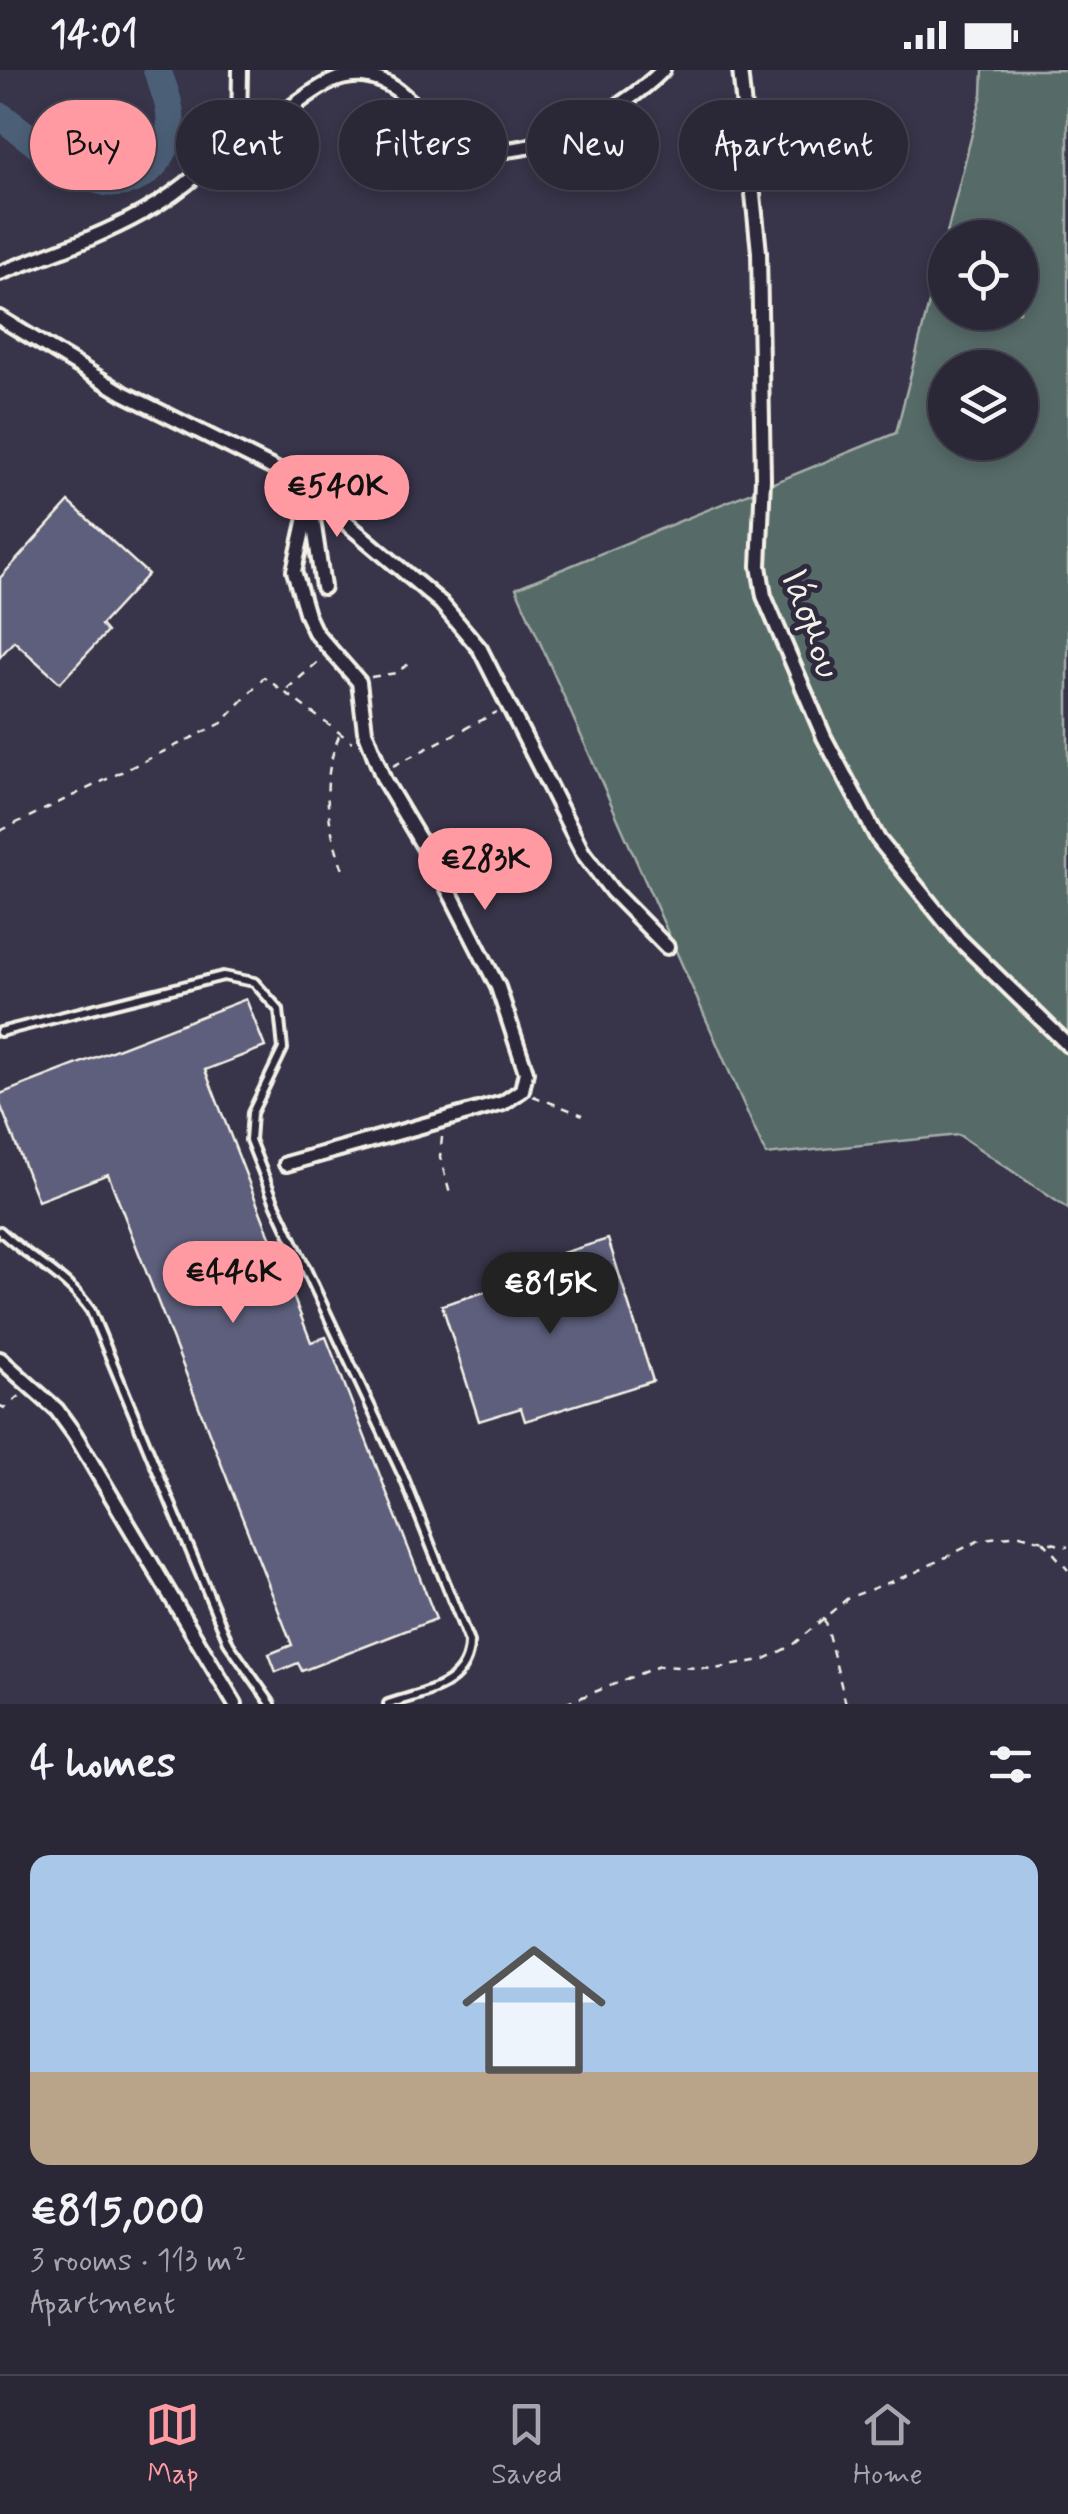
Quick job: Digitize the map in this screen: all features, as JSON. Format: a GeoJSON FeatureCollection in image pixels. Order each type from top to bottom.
{"type":"FeatureCollection","features":[{"type":"Feature","properties":{"kind":"street"},"geometry":{"type":"LineString","coordinates":[[239,100],[240,70]]}},
{"type":"Feature","properties":{"kind":"street"},"geometry":{"type":"LineString","coordinates":[[301,100],[328,82],[362,76],[400,92],[463,144],[523,148],[576,129],[632,97],[662,70]]}},
{"type":"Feature","properties":{"kind":"street","name":"Ιάσμου"},"geometry":{"type":"LineString","coordinates":[[740,70],[759,252],[763,479],[758,566],[764,596],[824,737],[878,839],[959,939],[1068,1045]]}},
{"type":"Feature","properties":{"kind":"street"},"geometry":{"type":"LineString","coordinates":[[0,273],[143,216],[180,190]]}},
{"type":"Feature","properties":{"kind":"street"},"geometry":{"type":"LineString","coordinates":[[0,318],[106,384],[266,462],[311,494],[464,625],[591,864],[666,947]]}},
{"type":"Feature","properties":{"kind":"street"},"geometry":{"type":"LineString","coordinates":[[311,494],[324,587]]}},
{"type":"Feature","properties":{"kind":"street"},"geometry":{"type":"LineString","coordinates":[[286,1164],[503,1103],[522,1090],[526,1072],[498,986],[371,752],[356,677],[330,650],[306,615],[294,570],[311,494]]}},
{"type":"Feature","properties":{"kind":"street"},"geometry":{"type":"LineString","coordinates":[[0,1358],[58,1410],[235,1704]]}},
{"type":"Feature","properties":{"kind":"lane"},"geometry":{"type":"LineString","coordinates":[[0,1032],[223,976],[254,982],[279,1010],[283,1050],[252,1112],[250,1140],[274,1201],[404,1478],[469,1642],[466,1666],[451,1682],[388,1704]]}},
{"type":"Feature","properties":{"kind":"lane"},"geometry":{"type":"LineString","coordinates":[[0,1231],[42,1268],[68,1281],[103,1334],[229,1644],[270,1704]]}},
{"type":"Feature","properties":{"kind":"path"},"geometry":{"type":"LineString","coordinates":[[286,690],[330,650]]}},
{"type":"Feature","properties":{"kind":"path"},"geometry":{"type":"LineString","coordinates":[[356,677],[385,678],[414,660]]}},
{"type":"Feature","properties":{"kind":"path"},"geometry":{"type":"LineString","coordinates":[[0,831],[222,724],[264,677],[371,752]]}},
{"type":"Feature","properties":{"kind":"path"},"geometry":{"type":"LineString","coordinates":[[380,772],[485,720],[500,710],[506,698]]}},
{"type":"Feature","properties":{"kind":"path"},"geometry":{"type":"LineString","coordinates":[[340,733],[328,766],[326,789],[343,870]]}},
{"type":"Feature","properties":{"kind":"path"},"geometry":{"type":"LineString","coordinates":[[522,1090],[582,1115]]}},
{"type":"Feature","properties":{"kind":"path"},"geometry":{"type":"LineString","coordinates":[[449,1118],[440,1157],[450,1194]]}},
{"type":"Feature","properties":{"kind":"path"},"geometry":{"type":"LineString","coordinates":[[0,1406],[21,1396],[19,1374]]}},
{"type":"Feature","properties":{"kind":"path"},"geometry":{"type":"LineString","coordinates":[[566,1704],[658,1666],[715,1669],[765,1660],[791,1646],[848,1598],[914,1573],[982,1538],[999,1534],[1068,1547]]}},
{"type":"Feature","properties":{"kind":"path"},"geometry":{"type":"LineString","coordinates":[[1042,1540],[1068,1570]]}},
{"type":"Feature","properties":{"kind":"path"},"geometry":{"type":"LineString","coordinates":[[824,1617],[846,1704]]}},
{"type":"Feature","properties":{"kind":"green space"},"geometry":{"type":"Polygon","coordinates":[[[983,70],[1068,70],[1068,1209],[959,1135],[766,1155],[516,588],[896,433],[928,307],[928,330],[1038,330],[1038,220],[950,220],[982,94],[983,70]]]}},
{"type":"Feature","properties":{"kind":"building"},"geometry":{"type":"Polygon","coordinates":[[[69,502],[148,574],[101,625],[107,632],[60,683],[14,641],[0,657],[0,578],[69,502]]]}},
{"type":"Feature","properties":{"kind":"building"},"geometry":{"type":"Polygon","coordinates":[[[246,999],[265,1047],[205,1070],[311,1342],[326,1337],[436,1619],[302,1671],[298,1663],[276,1672],[269,1654],[292,1645],[108,1174],[38,1201],[0,1104],[0,1094],[246,999]]]}},
{"type":"Feature","properties":{"kind":"building"},"geometry":{"type":"Polygon","coordinates":[[[608,1239],[653,1381],[525,1421],[521,1408],[479,1421],[442,1305],[527,1279],[523,1265],[608,1239]]]}},
{"type":"Feature","properties":{"kind":"waterway"},"geometry":{"type":"LineString","coordinates":[[0,116],[72,168],[111,183],[135,179],[162,154],[170,130],[167,100],[157,70]]}}]}
